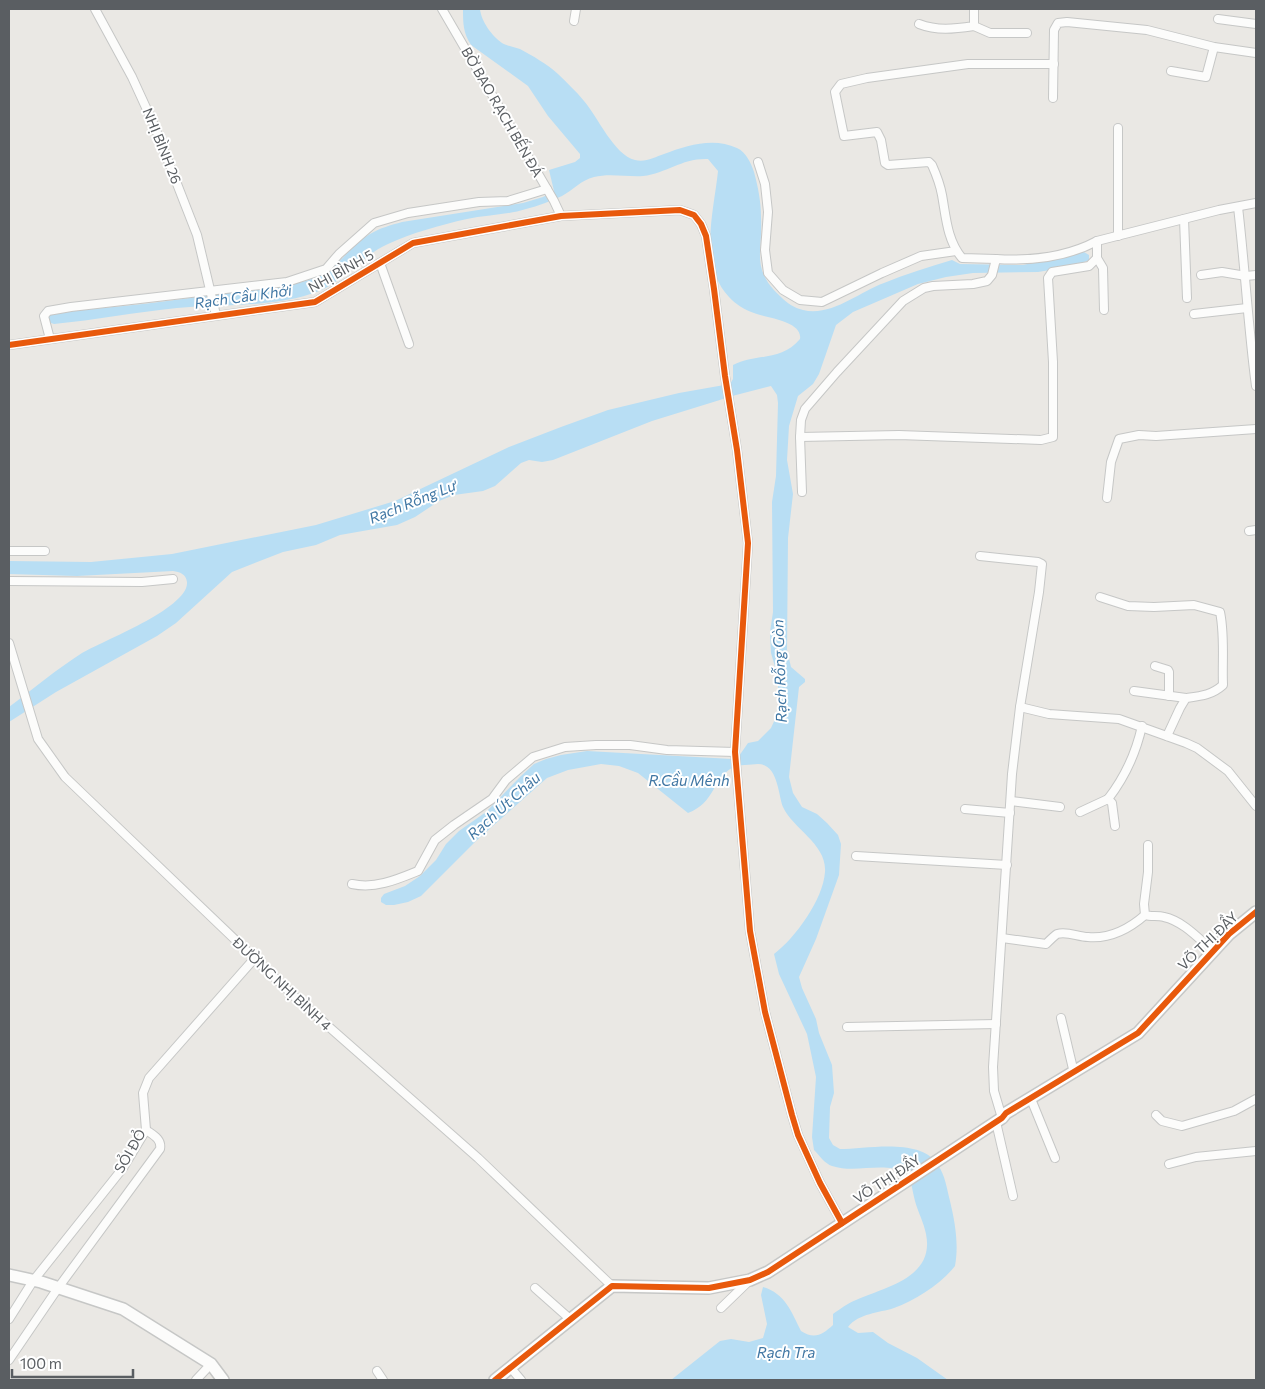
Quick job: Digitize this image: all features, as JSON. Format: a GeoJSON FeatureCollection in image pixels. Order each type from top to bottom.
{"type":"FeatureCollection","features":[{"type":"Feature","properties":{"kind":"street","name":"NHỊ BÌNH 26"},"geometry":{"type":"LineString","coordinates":[[95,9],[132,77],[154,125],[198,235],[216,313]]}},
{"type":"Feature","properties":{"kind":"street","name":"BỜ BAO RẠCH BẾN ĐÁ"},"geometry":{"type":"LineString","coordinates":[[442,9],[561,216]]}},
{"type":"Feature","properties":{"kind":"street"},"geometry":{"type":"LineString","coordinates":[[574,21],[576,9]]}},
{"type":"Feature","properties":{"kind":"street"},"geometry":{"type":"LineString","coordinates":[[974,9],[974,26]]}},
{"type":"Feature","properties":{"kind":"street"},"geometry":{"type":"LineString","coordinates":[[1218,19],[1256,24]]}},
{"type":"Feature","properties":{"kind":"street"},"geometry":{"type":"LineString","coordinates":[[1053,98],[1054,30],[1058,24],[1067,22],[1147,30],[1214,47],[1256,53]]}},
{"type":"Feature","properties":{"kind":"street"},"geometry":{"type":"LineString","coordinates":[[919,24],[932,29],[955,29],[974,26],[990,33],[1027,33]]}},
{"type":"Feature","properties":{"kind":"street"},"geometry":{"type":"LineString","coordinates":[[1171,71],[1206,78],[1214,47]]}},
{"type":"Feature","properties":{"kind":"street"},"geometry":{"type":"LineString","coordinates":[[1054,64],[1017,63],[959,66],[867,78],[841,84],[835,92],[844,136],[877,132],[881,140],[884,163],[888,166],[929,162],[932,165],[942,193],[946,223],[956,251],[962,258],[996,262],[1040,258],[1073,251],[1097,241],[1256,203]]}},
{"type":"Feature","properties":{"kind":"street"},"geometry":{"type":"LineString","coordinates":[[1118,128],[1118,236]]}},
{"type":"Feature","properties":{"kind":"street"},"geometry":{"type":"LineString","coordinates":[[758,162],[764,184],[768,212],[765,250],[768,273],[782,290],[800,300],[822,302],[921,256],[956,251]]}},
{"type":"Feature","properties":{"kind":"street"},"geometry":{"type":"LineString","coordinates":[[50,339],[44,316],[48,312],[71,307],[287,282],[326,269],[339,254],[374,223],[408,213],[479,202],[508,201],[548,191]]}},
{"type":"Feature","properties":{"kind":"street"},"geometry":{"type":"LineString","coordinates":[[1238,207],[1256,386]]}},
{"type":"Feature","properties":{"kind":"street","name":"NHỊ BÌNH 5"},"geometry":{"type":"LineString","coordinates":[[9,345],[216,313],[315,302],[413,244],[561,216],[680,210],[694,215],[701,224],[706,236],[730,399],[748,543],[735,754]]}},
{"type":"Feature","properties":{"kind":"street"},"geometry":{"type":"LineString","coordinates":[[1184,219],[1187,298]]}},
{"type":"Feature","properties":{"kind":"street"},"geometry":{"type":"LineString","coordinates":[[1097,241],[1097,258],[1103,268],[1104,310]]}},
{"type":"Feature","properties":{"kind":"street"},"geometry":{"type":"LineString","coordinates":[[800,437],[898,436],[1041,440],[1053,437],[1053,362],[1048,278],[1052,272],[1089,266],[1097,258]]}},
{"type":"Feature","properties":{"kind":"street"},"geometry":{"type":"LineString","coordinates":[[802,492],[801,420],[805,409],[836,372],[903,301],[924,288],[987,281],[992,275],[996,262]]}},
{"type":"Feature","properties":{"kind":"street"},"geometry":{"type":"LineString","coordinates":[[380,263],[410,344]]}},
{"type":"Feature","properties":{"kind":"street"},"geometry":{"type":"LineString","coordinates":[[1201,275],[1222,272],[1256,276]]}},
{"type":"Feature","properties":{"kind":"street"},"geometry":{"type":"LineString","coordinates":[[1194,314],[1247,308]]}},
{"type":"Feature","properties":{"kind":"street"},"geometry":{"type":"LineString","coordinates":[[1107,498],[1111,462],[1119,438],[1139,434],[1156,436],[1256,429]]}},
{"type":"Feature","properties":{"kind":"street"},"geometry":{"type":"LineString","coordinates":[[9,551],[45,551]]}},
{"type":"Feature","properties":{"kind":"street"},"geometry":{"type":"LineString","coordinates":[[980,556],[1042,564],[1020,707],[1010,813],[993,1067],[994,1091],[1013,1196]]}},
{"type":"Feature","properties":{"kind":"street"},"geometry":{"type":"LineString","coordinates":[[9,581],[142,582],[173,580]]}},
{"type":"Feature","properties":{"kind":"street"},"geometry":{"type":"LineString","coordinates":[[1100,597],[1128,606],[1194,605],[1220,612],[1223,626],[1223,685],[1216,692],[1186,698],[1134,691]]}},
{"type":"Feature","properties":{"kind":"street","name":"ĐƯỜNG NHỊ BÌNH 4"},"geometry":{"type":"LineString","coordinates":[[9,643],[30,713],[37,726],[38,739],[65,777],[254,959],[337,1035],[478,1158],[612,1286]]}},
{"type":"Feature","properties":{"kind":"street"},"geometry":{"type":"LineString","coordinates":[[1156,666],[1169,672],[1169,696]]}},
{"type":"Feature","properties":{"kind":"street"},"geometry":{"type":"LineString","coordinates":[[1167,736],[1186,698]]}},
{"type":"Feature","properties":{"kind":"street"},"geometry":{"type":"LineString","coordinates":[[1020,707],[1049,714],[1119,718],[1197,748],[1228,771],[1256,806]]}},
{"type":"Feature","properties":{"kind":"street"},"geometry":{"type":"LineString","coordinates":[[1080,812],[1108,798],[1120,783],[1137,748],[1142,726]]}},
{"type":"Feature","properties":{"kind":"street"},"geometry":{"type":"LineString","coordinates":[[352,884],[365,887],[391,882],[418,872],[435,840],[492,799],[506,780],[533,757],[565,746],[630,745],[667,750],[735,754],[750,931],[765,1012],[798,1135],[820,1183],[842,1223]]}},
{"type":"Feature","properties":{"kind":"street"},"geometry":{"type":"LineString","coordinates":[[1108,798],[1112,803],[1115,826]]}},
{"type":"Feature","properties":{"kind":"street"},"geometry":{"type":"LineString","coordinates":[[1011,802],[1060,807]]}},
{"type":"Feature","properties":{"kind":"street"},"geometry":{"type":"LineString","coordinates":[[965,809],[1010,813]]}},
{"type":"Feature","properties":{"kind":"street"},"geometry":{"type":"LineString","coordinates":[[1145,915],[1148,845]]}},
{"type":"Feature","properties":{"kind":"street"},"geometry":{"type":"LineString","coordinates":[[856,856],[1007,865]]}},
{"type":"Feature","properties":{"kind":"street","name":"VÕ THỊ ĐẦY"},"geometry":{"type":"LineString","coordinates":[[612,1286],[709,1288],[750,1280],[768,1272],[999,1120],[1006,1113],[1074,1074],[1138,1033],[1229,934],[1256,912]]}},
{"type":"Feature","properties":{"kind":"street"},"geometry":{"type":"LineString","coordinates":[[1002,938],[1046,944],[1056,934],[1088,937],[1103,936],[1121,932],[1145,915]]}},
{"type":"Feature","properties":{"kind":"street"},"geometry":{"type":"LineString","coordinates":[[1145,915],[1150,917],[1162,916],[1175,921],[1213,951]]}},
{"type":"Feature","properties":{"kind":"street","name":"SỎI ĐỎ"},"geometry":{"type":"LineString","coordinates":[[9,1319],[123,1168],[146,1130],[143,1093],[149,1078],[254,959]]}},
{"type":"Feature","properties":{"kind":"street"},"geometry":{"type":"LineString","coordinates":[[1061,1018],[1074,1074]]}},
{"type":"Feature","properties":{"kind":"street"},"geometry":{"type":"LineString","coordinates":[[847,1027],[996,1024]]}},
{"type":"Feature","properties":{"kind":"street"},"geometry":{"type":"LineString","coordinates":[[1031,1099],[1055,1158]]}},
{"type":"Feature","properties":{"kind":"street"},"geometry":{"type":"LineString","coordinates":[[1156,1115],[1162,1121],[1182,1126],[1234,1111],[1256,1099]]}},
{"type":"Feature","properties":{"kind":"street"},"geometry":{"type":"LineString","coordinates":[[9,1360],[56,1287],[160,1149],[159,1139],[146,1130]]}},
{"type":"Feature","properties":{"kind":"street"},"geometry":{"type":"LineString","coordinates":[[1169,1164],[1196,1157],[1256,1151]]}},
{"type":"Feature","properties":{"kind":"street"},"geometry":{"type":"LineString","coordinates":[[9,1275],[37,1281],[123,1309],[210,1364],[223,1380]]}},
{"type":"Feature","properties":{"kind":"street"},"geometry":{"type":"LineString","coordinates":[[721,1308],[750,1280]]}},
{"type":"Feature","properties":{"kind":"street"},"geometry":{"type":"LineString","coordinates":[[495,1380],[612,1286]]}},
{"type":"Feature","properties":{"kind":"street"},"geometry":{"type":"LineString","coordinates":[[535,1288],[570,1319]]}},
{"type":"Feature","properties":{"kind":"street"},"geometry":{"type":"LineString","coordinates":[[196,1380],[210,1364]]}},
{"type":"Feature","properties":{"kind":"street"},"geometry":{"type":"LineString","coordinates":[[510,1367],[521,1380]]}},
{"type":"Feature","properties":{"kind":"street"},"geometry":{"type":"LineString","coordinates":[[376,1371],[382,1380]]}},
{"type":"Feature","properties":{"kind":"water","name":"R.Cầu Mênh"},"geometry":{"type":"Polygon","coordinates":[[[463,9],[480,9],[485,23],[498,40],[530,54],[558,74],[581,97],[613,143],[627,157],[639,161],[646,160],[682,148],[710,143],[728,145],[743,152],[753,169],[759,194],[761,211],[760,260],[765,278],[771,287],[797,308],[813,311],[834,307],[884,283],[952,260],[960,264],[1023,265],[1084,252],[1089,255],[1089,260],[1074,266],[1038,272],[973,273],[946,277],[918,284],[853,312],[836,325],[819,374],[813,384],[798,396],[789,426],[787,460],[793,494],[788,538],[787,650],[791,667],[805,679],[805,682],[799,687],[789,777],[793,793],[802,807],[817,814],[827,823],[838,835],[841,844],[839,875],[816,939],[799,977],[832,1065],[834,1093],[830,1107],[829,1138],[833,1145],[840,1149],[893,1146],[919,1151],[930,1156],[938,1165],[944,1178],[956,1233],[955,1266],[949,1273],[911,1301],[894,1308],[863,1316],[848,1327],[858,1333],[873,1332],[888,1343],[917,1358],[948,1380],[671,1380],[720,1341],[731,1339],[749,1342],[763,1338],[767,1324],[761,1295],[763,1287],[777,1294],[787,1304],[801,1331],[810,1335],[818,1335],[833,1325],[833,1314],[844,1306],[905,1279],[923,1261],[927,1249],[925,1230],[907,1173],[889,1168],[850,1169],[832,1166],[814,1150],[812,1137],[816,1077],[807,1034],[779,974],[774,954],[791,938],[814,906],[823,883],[824,862],[821,853],[783,807],[776,781],[770,769],[765,765],[758,764],[741,765],[732,768],[721,778],[704,803],[688,813],[638,773],[619,766],[601,764],[568,770],[547,778],[476,841],[421,896],[408,902],[394,905],[386,905],[381,902],[384,894],[405,886],[420,876],[436,860],[446,844],[459,831],[486,812],[534,764],[561,755],[587,751],[732,759],[739,756],[748,743],[758,741],[771,728],[776,717],[778,705],[778,677],[771,653],[770,632],[773,612],[772,502],[776,476],[778,403],[777,395],[771,386],[652,421],[553,460],[542,462],[529,460],[521,463],[495,486],[483,491],[454,495],[439,501],[415,517],[397,525],[340,535],[316,545],[283,552],[232,572],[176,623],[157,636],[56,692],[9,722],[9,707],[82,653],[160,613],[184,592],[187,582],[182,574],[173,571],[77,576],[9,574],[9,561],[91,562],[172,554],[316,525],[395,501],[509,447],[608,410],[679,393],[730,384],[733,379],[733,365],[742,361],[785,351],[800,339],[796,328],[783,321],[751,312],[737,304],[719,284],[714,269],[710,237],[718,171],[708,159],[682,163],[660,172],[643,176],[606,175],[589,178],[562,196],[549,202],[511,213],[467,219],[416,233],[379,248],[328,287],[302,296],[267,303],[177,308],[54,324],[48,322],[49,313],[52,311],[147,304],[299,283],[325,273],[356,244],[374,232],[386,227],[402,222],[523,203],[543,197],[554,191],[549,170],[575,162],[580,158],[580,154],[548,116],[528,86],[471,45],[464,28],[463,9]]]}},
{"type":"Feature","properties":{"kind":"cycle path"},"geometry":{"type":"LineString","coordinates":[[9,345],[315,302],[413,243],[561,216],[680,210],[694,215],[701,224],[706,236],[737,450],[748,543],[735,752],[750,931],[765,1012],[798,1135],[820,1183],[842,1223]]}},
{"type":"Feature","properties":{"kind":"cycle path"},"geometry":{"type":"LineString","coordinates":[[495,1380],[612,1286],[709,1288],[750,1280],[768,1272],[1002,1118],[1006,1113],[1138,1033],[1229,934],[1256,912]]}},
{"type":"Feature","properties":{"kind":"water label","name":"Rạch Cầu Khởi"},"geometry":{"type":"Point","coordinates":[243,297]}},
{"type":"Feature","properties":{"kind":"water label","name":"Rạch Rỗng Lự"},"geometry":{"type":"Point","coordinates":[413,502]}},
{"type":"Feature","properties":{"kind":"water label","name":"Rạch Rỗng Gòn"},"geometry":{"type":"Point","coordinates":[780,671]}},
{"type":"Feature","properties":{"kind":"water label","name":"Rạch Út Châu"},"geometry":{"type":"Point","coordinates":[504,806]}},
{"type":"Feature","properties":{"kind":"water label","name":"Rạch Tra"},"geometry":{"type":"Point","coordinates":[786,1353]}}]}
